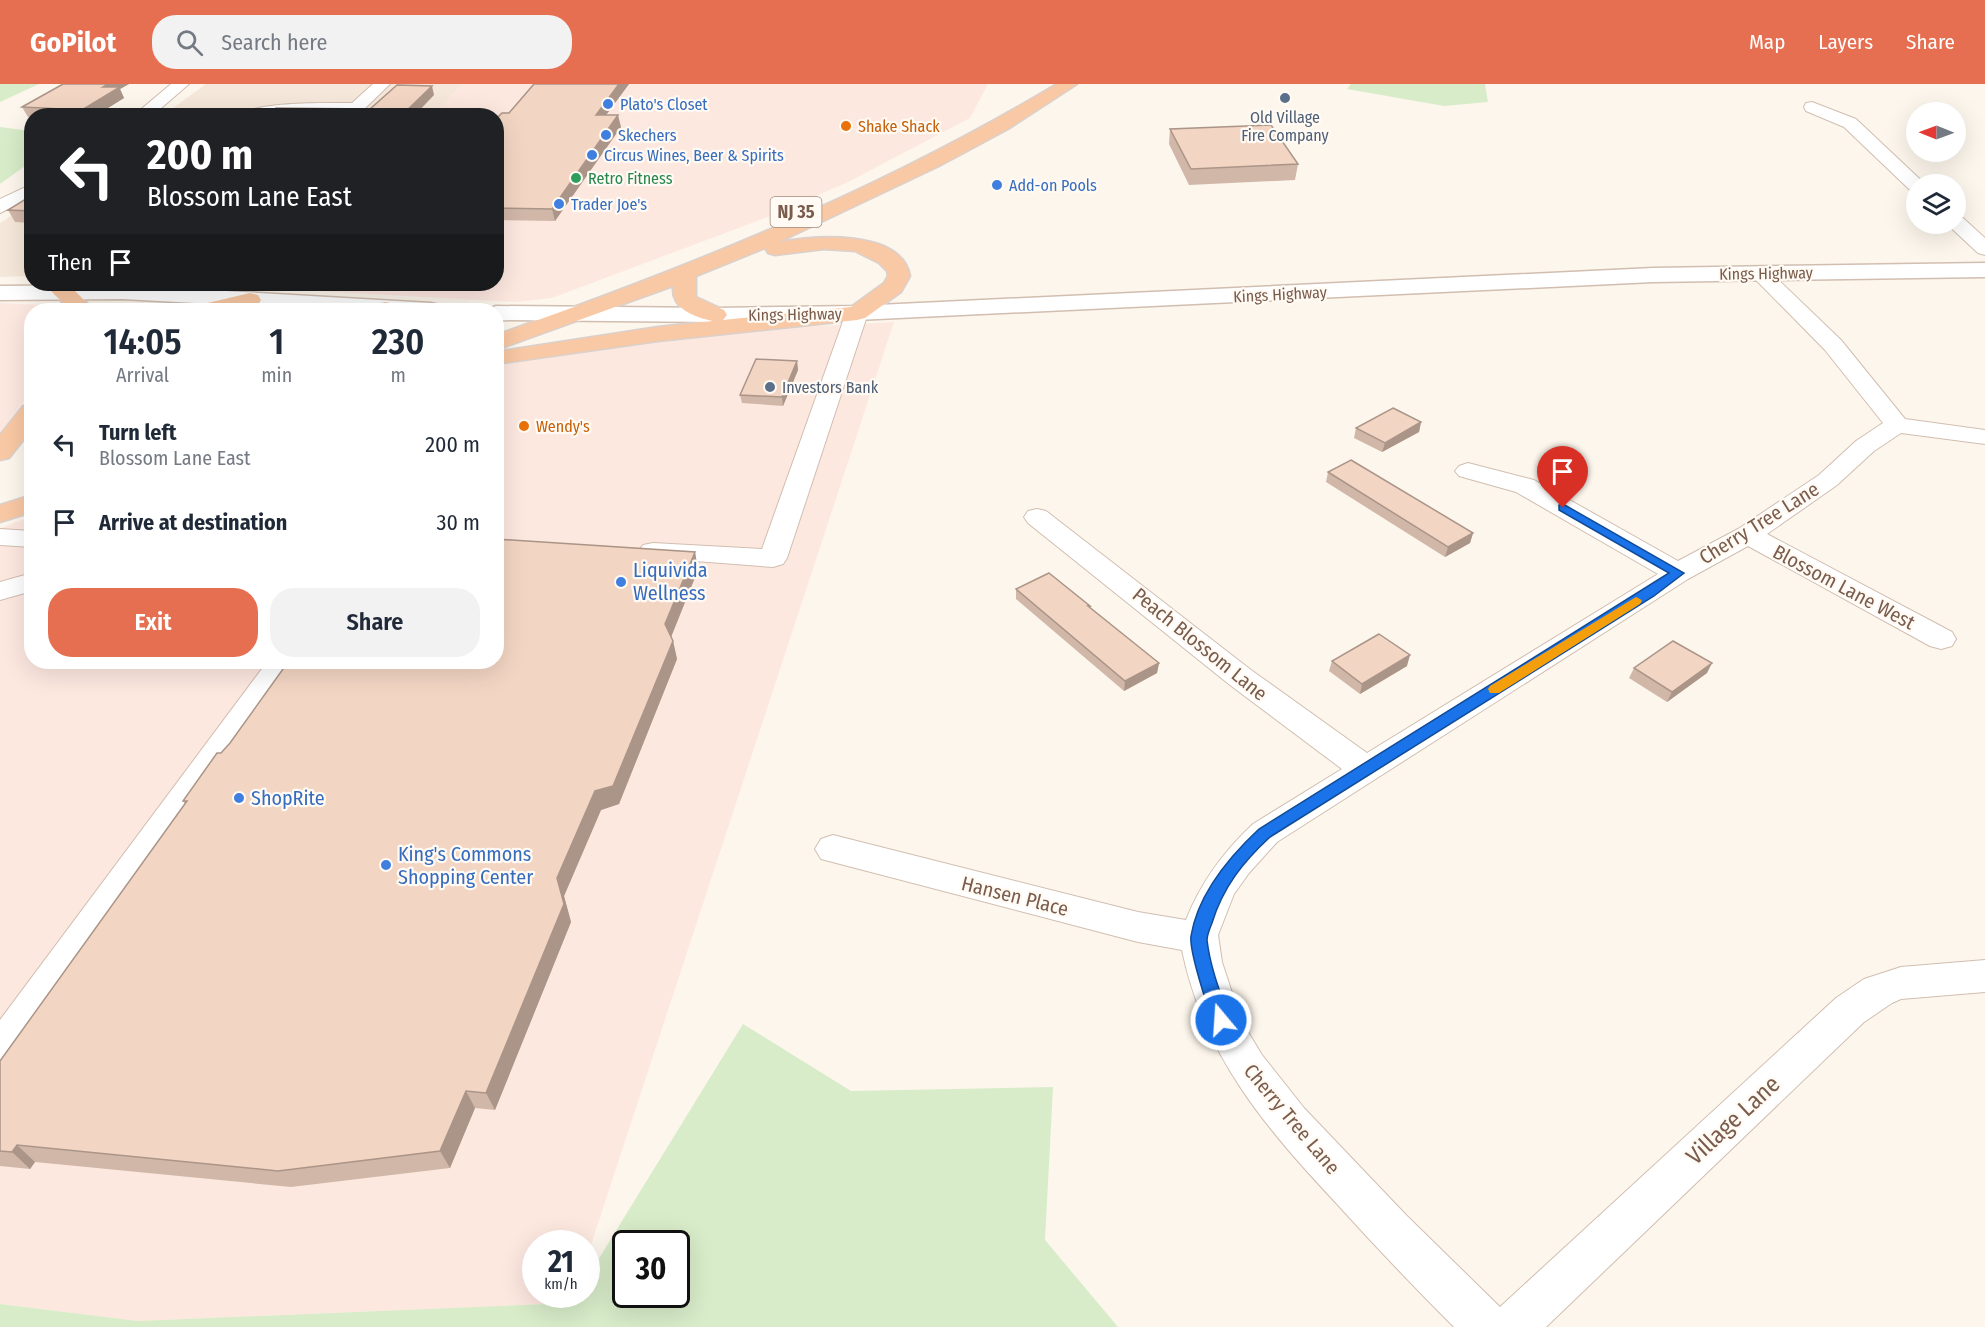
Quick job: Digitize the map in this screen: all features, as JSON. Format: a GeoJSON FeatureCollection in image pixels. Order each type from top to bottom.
{"type":"FeatureCollection","features":[{"type":"Feature","properties":{"kind":"highway","name":"NJ 35"},"geometry":{"type":"LineString","coordinates":[[504,325],[688,258],[847,191],[942,144],[1046,84]]}},
{"type":"Feature","properties":{"kind":"highway","name":"NJ 35"},"geometry":{"type":"LineString","coordinates":[[504,340],[686,273],[816,219],[930,165],[996,130],[1069,84]]}},
{"type":"Feature","properties":{"kind":"highway"},"geometry":{"type":"LineString","coordinates":[[504,358],[658,334],[857,313],[893,287],[899,276],[893,261],[870,249],[831,243],[808,244],[724,258]]}},
{"type":"Feature","properties":{"kind":"highway"},"geometry":{"type":"LineString","coordinates":[[686,273],[682,292],[684,299],[690,305],[716,315]]}},
{"type":"Feature","properties":{"kind":"highway"},"geometry":{"type":"LineString","coordinates":[[62,291],[75,303]]}},
{"type":"Feature","properties":{"kind":"highway"},"geometry":{"type":"LineString","coordinates":[[237,303],[250,300]]}},
{"type":"Feature","properties":{"kind":"highway"},"geometry":{"type":"LineString","coordinates":[[0,452],[24,421]]}},
{"type":"Feature","properties":{"kind":"highway"},"geometry":{"type":"LineString","coordinates":[[0,497],[24,489]]}},
{"type":"Feature","properties":{"kind":"highway"},"geometry":{"type":"LineString","coordinates":[[0,514],[24,506]]}},
{"type":"Feature","properties":{"kind":"street"},"geometry":{"type":"LineString","coordinates":[[151,108],[181,84]]}},
{"type":"Feature","properties":{"kind":"street"},"geometry":{"type":"LineString","coordinates":[[356,108],[382,84]]}},
{"type":"Feature","properties":{"kind":"street"},"geometry":{"type":"LineString","coordinates":[[1812,107],[1850,123],[1906,176]]}},
{"type":"Feature","properties":{"kind":"street"},"geometry":{"type":"LineString","coordinates":[[293,108],[310,108]]}},
{"type":"Feature","properties":{"kind":"street"},"geometry":{"type":"LineString","coordinates":[[0,207],[24,194]]}},
{"type":"Feature","properties":{"kind":"street"},"geometry":{"type":"LineString","coordinates":[[1966,231],[1985,249]]}},
{"type":"Feature","properties":{"kind":"street","name":"Kings Highway"},"geometry":{"type":"LineString","coordinates":[[504,313],[716,315],[857,313],[1642,276],[1985,270]]}},
{"type":"Feature","properties":{"kind":"street"},"geometry":{"type":"LineString","coordinates":[[1760,273],[1784,294],[1869,384],[1897,425],[1985,437]]}},
{"type":"Feature","properties":{"kind":"street"},"geometry":{"type":"LineString","coordinates":[[0,293],[122,292],[291,303]]}},
{"type":"Feature","properties":{"kind":"street"},"geometry":{"type":"LineString","coordinates":[[628,549],[773,558],[857,313]]}},
{"type":"Feature","properties":{"kind":"street","name":"Cherry Tree Lane"},"geometry":{"type":"LineString","coordinates":[[1487,1327],[1437,1279],[1298,1132],[1255,1081],[1221,1020],[1210,986],[1199,938],[1209,908],[1224,877],[1239,857],[1265,833],[1678,573],[1748,536],[1827,480],[1865,446],[1897,425]]}},
{"type":"Feature","properties":{"kind":"street"},"geometry":{"type":"LineString","coordinates":[[1468,471],[1525,486],[1678,573]]}},
{"type":"Feature","properties":{"kind":"street","name":"Peach Blossom Lane"},"geometry":{"type":"LineString","coordinates":[[1036,517],[1093,558],[1308,730],[1366,770]]}},
{"type":"Feature","properties":{"kind":"street","name":"Blossom Lane West"},"geometry":{"type":"LineString","coordinates":[[1748,536],[1941,639]]}},
{"type":"Feature","properties":{"kind":"street"},"geometry":{"type":"LineString","coordinates":[[0,537],[24,539]]}},
{"type":"Feature","properties":{"kind":"street"},"geometry":{"type":"LineString","coordinates":[[0,591],[24,584]]}},
{"type":"Feature","properties":{"kind":"street"},"geometry":{"type":"LineString","coordinates":[[0,1051],[278,669]]}},
{"type":"Feature","properties":{"kind":"street","name":"Hansen Place"},"geometry":{"type":"LineString","coordinates":[[833,849],[1138,927],[1199,938]]}},
{"type":"Feature","properties":{"kind":"street","name":"Village Lane"},"geometry":{"type":"LineString","coordinates":[[1512,1327],[1850,1010],[1878,992],[1901,983],[1985,976]]}},
{"type":"Feature","properties":{"kind":"shaded area"},"geometry":{"type":"Polygon","coordinates":[[[206,84],[463,84],[440,108],[173,108],[206,84]]]}},
{"type":"Feature","properties":{"kind":"shaded area"},"geometry":{"type":"Polygon","coordinates":[[[463,84],[988,84],[970,118],[848,182],[765,218],[552,298],[516,302],[316,291],[504,291],[504,108],[440,108],[463,84]]]}},
{"type":"Feature","properties":{"kind":"shaded area"},"geometry":{"type":"Polygon","coordinates":[[[24,208],[24,276],[0,277],[0,223],[24,208]]]}},
{"type":"Feature","properties":{"kind":"shaded area"},"geometry":{"type":"Polygon","coordinates":[[[0,303],[24,304],[24,401],[0,432],[0,303]]]}},
{"type":"Feature","properties":{"kind":"shaded area","name":"King's Commons Shopping Center"},"geometry":{"type":"Polygon","coordinates":[[[894,322],[596,1230],[522,1230],[522,1305],[138,1321],[0,1304],[0,528],[24,519],[24,669],[504,669],[504,365],[589,348],[780,328],[894,322]]]}},
{"type":"Feature","properties":{"kind":"green space"},"geometry":{"type":"Polygon","coordinates":[[[0,84],[39,84],[0,102],[0,84]]]}},
{"type":"Feature","properties":{"kind":"green space"},"geometry":{"type":"Polygon","coordinates":[[[1351,84],[1485,84],[1488,102],[1444,106],[1347,89],[1351,84]]]}},
{"type":"Feature","properties":{"kind":"green space"},"geometry":{"type":"Polygon","coordinates":[[[0,127],[24,130],[24,167],[0,184],[0,127]]]}},
{"type":"Feature","properties":{"kind":"green space"},"geometry":{"type":"Polygon","coordinates":[[[743,1024],[851,1091],[1053,1087],[1045,1240],[1118,1327],[0,1327],[0,1304],[138,1321],[522,1305],[522,1308],[600,1308],[600,1257],[612,1237],[612,1308],[690,1308],[690,1230],[616,1230],[743,1024]]]}},
{"type":"Feature","properties":{"kind":"building"},"geometry":{"type":"Polygon","coordinates":[[[63,84],[108,84],[103,87],[120,87],[85,108],[22,107],[63,84]]]}},
{"type":"Feature","properties":{"kind":"building"},"geometry":{"type":"Polygon","coordinates":[[[534,84],[619,84],[596,115],[618,115],[552,209],[504,208],[504,113],[509,113],[534,84]]]}},
{"type":"Feature","properties":{"kind":"building"},"geometry":{"type":"Polygon","coordinates":[[[397,85],[432,86],[409,108],[371,108],[397,85]]]}},
{"type":"Feature","properties":{"kind":"building"},"geometry":{"type":"Polygon","coordinates":[[[1271,125],[1298,164],[1191,169],[1170,129],[1271,125]]]}},
{"type":"Feature","properties":{"kind":"building"},"geometry":{"type":"Polygon","coordinates":[[[24,200],[24,211],[8,210],[24,200]]]}},
{"type":"Feature","properties":{"kind":"building","name":"Investors Bank"},"geometry":{"type":"Polygon","coordinates":[[[756,359],[797,361],[782,397],[740,395],[756,359]]]}},
{"type":"Feature","properties":{"kind":"building"},"geometry":{"type":"Polygon","coordinates":[[[1393,408],[1421,422],[1385,443],[1356,428],[1393,408]]]}},
{"type":"Feature","properties":{"kind":"building"},"geometry":{"type":"Polygon","coordinates":[[[1351,460],[1473,533],[1448,547],[1328,472],[1351,460]]]}},
{"type":"Feature","properties":{"kind":"building","name":"King's Commons Shopping Center"},"geometry":{"type":"Polygon","coordinates":[[[504,540],[695,552],[665,624],[673,641],[613,786],[595,791],[557,878],[564,904],[486,1093],[466,1091],[440,1151],[278,1171],[17,1145],[12,1152],[0,1151],[0,1061],[187,801],[183,801],[217,753],[221,753],[283,669],[504,669],[504,540]]]}},
{"type":"Feature","properties":{"kind":"building"},"geometry":{"type":"Polygon","coordinates":[[[1049,573],[1159,663],[1125,681],[1016,589],[1049,573]]]}},
{"type":"Feature","properties":{"kind":"building"},"geometry":{"type":"Polygon","coordinates":[[[1379,634],[1410,655],[1362,684],[1332,661],[1379,634]]]}},
{"type":"Feature","properties":{"kind":"building"},"geometry":{"type":"Polygon","coordinates":[[[1673,641],[1712,663],[1672,692],[1634,668],[1673,641]]]}},
{"type":"Feature","properties":{"kind":"slow traffic"},"geometry":{"type":"LineString","coordinates":[[1494,689],[1636,601]]}},
{"type":"Feature","properties":{"kind":"place","name":"Old Village Fire Company"},"geometry":{"type":"Point","coordinates":[1285,98]}},
{"type":"Feature","properties":{"kind":"place","name":"Plato's Closet"},"geometry":{"type":"Point","coordinates":[608,104]}},
{"type":"Feature","properties":{"kind":"place","name":"Shake Shack"},"geometry":{"type":"Point","coordinates":[846,126]}},
{"type":"Feature","properties":{"kind":"place","name":"Skechers"},"geometry":{"type":"Point","coordinates":[606,135]}},
{"type":"Feature","properties":{"kind":"place","name":"Circus Wines, Beer & Spirits"},"geometry":{"type":"Point","coordinates":[592,155]}},
{"type":"Feature","properties":{"kind":"place","name":"Retro Fitness"},"geometry":{"type":"Point","coordinates":[576,178]}},
{"type":"Feature","properties":{"kind":"place","name":"Add-on Pools"},"geometry":{"type":"Point","coordinates":[997,185]}},
{"type":"Feature","properties":{"kind":"place","name":"Trader Joe's"},"geometry":{"type":"Point","coordinates":[559,204]}},
{"type":"Feature","properties":{"kind":"place","name":"Investors Bank"},"geometry":{"type":"Point","coordinates":[770,387]}},
{"type":"Feature","properties":{"kind":"place","name":"Wendy's"},"geometry":{"type":"Point","coordinates":[524,426]}},
{"type":"Feature","properties":{"kind":"place","name":"Liquivida Wellness"},"geometry":{"type":"Point","coordinates":[621,582]}},
{"type":"Feature","properties":{"kind":"place","name":"ShopRite"},"geometry":{"type":"Point","coordinates":[239,798]}},
{"type":"Feature","properties":{"kind":"place","name":"King's Commons Shopping Center"},"geometry":{"type":"Point","coordinates":[386,865]}},
{"type":"Feature","properties":{"kind":"route"},"geometry":{"type":"LineString","coordinates":[[1221,1020],[1210,986],[1199,938],[1209,908],[1224,877],[1239,857],[1265,833],[1310,803],[1678,573],[1563,508]]}}]}
